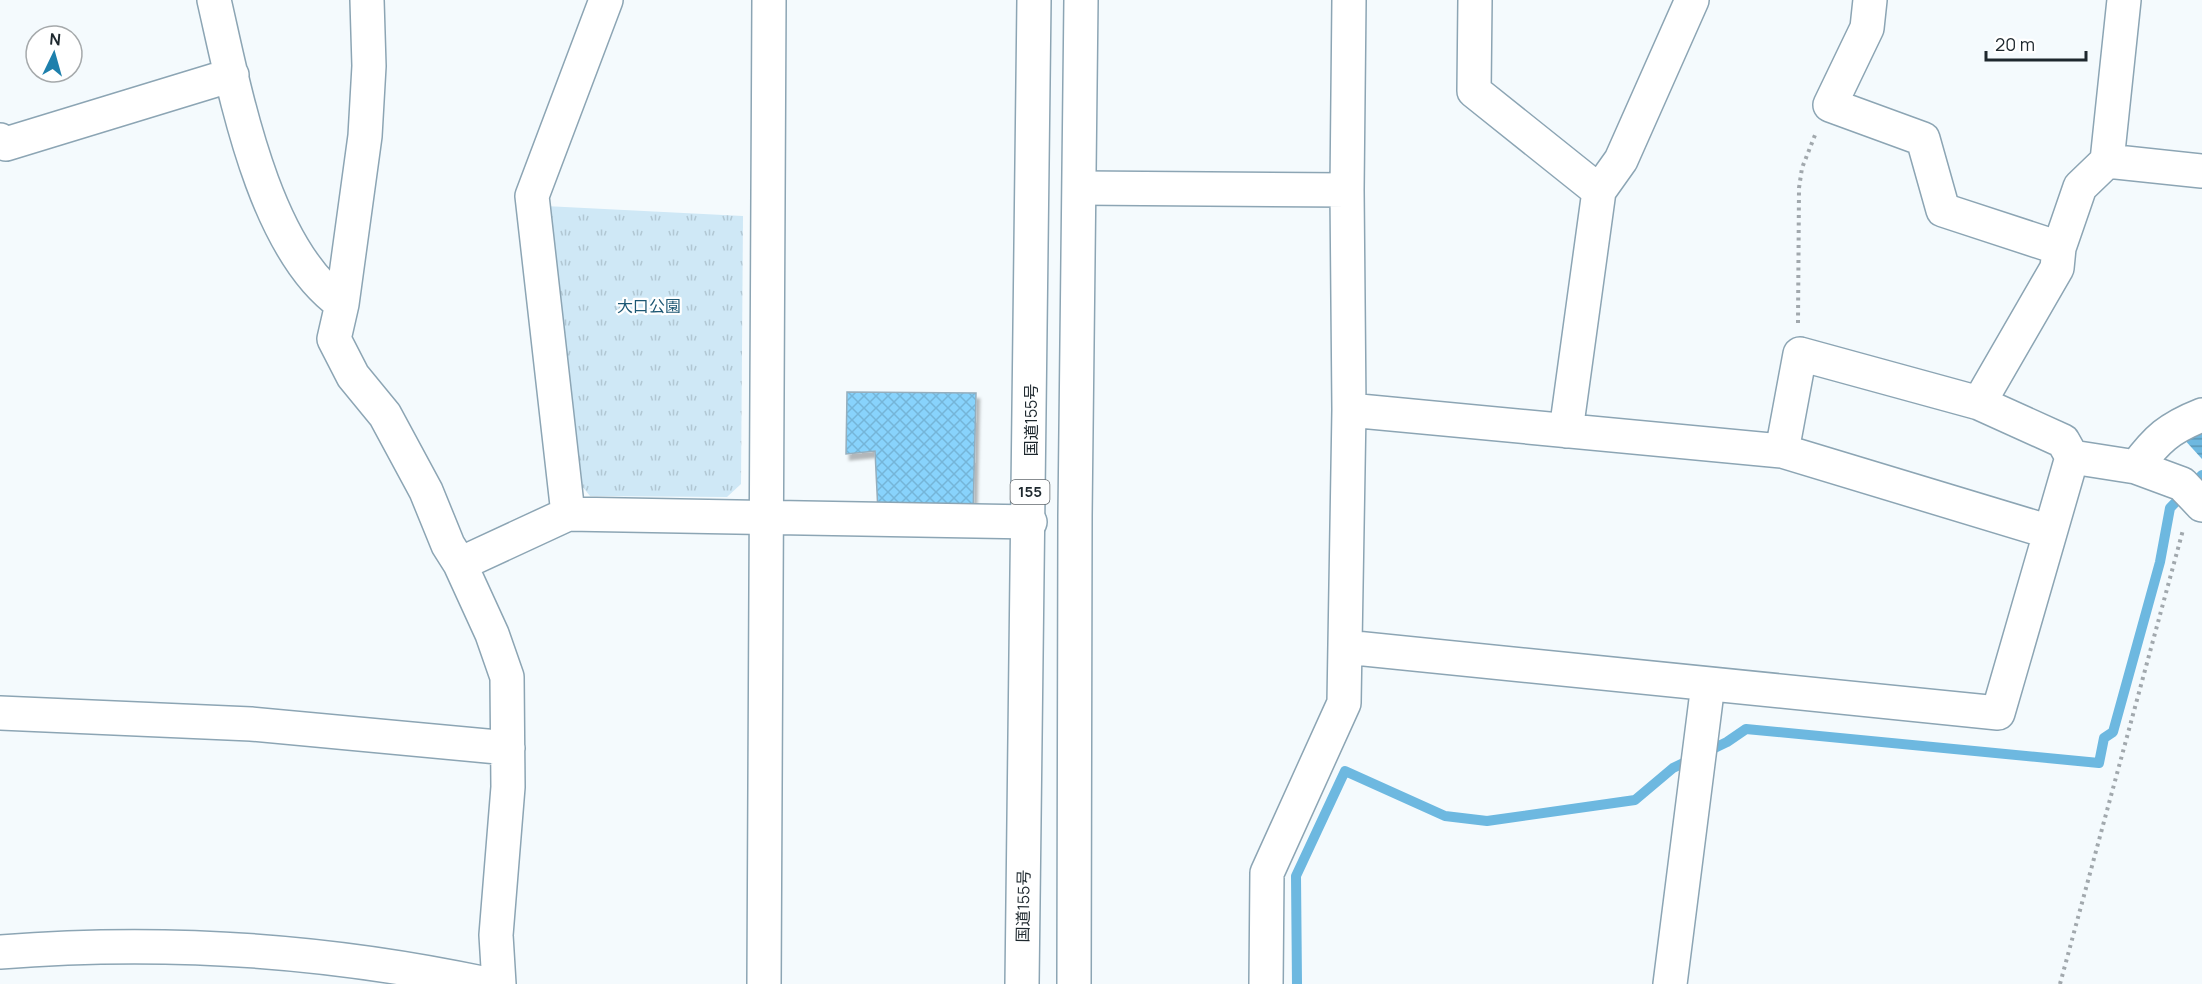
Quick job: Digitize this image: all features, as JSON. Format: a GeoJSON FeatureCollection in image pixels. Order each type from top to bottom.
{"type":"FeatureCollection","features":[{"type":"Feature","properties":{"kind":"main road"},"geometry":{"type":"LineString","coordinates":[[214,0],[261,178],[285,236],[322,290],[342,304]]}},
{"type":"Feature","properties":{"kind":"main road"},"geometry":{"type":"LineString","coordinates":[[367,0],[369,66],[365,136],[342,304],[334,339],[353,376],[385,415],[426,491],[448,545],[460,564],[492,634],[507,677],[508,787],[496,935],[499,984]]}},
{"type":"Feature","properties":{"kind":"main road"},"geometry":{"type":"LineString","coordinates":[[568,514],[532,196],[606,0]]}},
{"type":"Feature","properties":{"kind":"main road"},"geometry":{"type":"LineString","coordinates":[[764,984],[769,0]]}},
{"type":"Feature","properties":{"kind":"main road","name":"国道155号"},"geometry":{"type":"LineString","coordinates":[[1023,984],[1030,522],[1034,0]]}},
{"type":"Feature","properties":{"kind":"main road"},"geometry":{"type":"LineString","coordinates":[[1074,984],[1075,516],[1081,0]]}},
{"type":"Feature","properties":{"kind":"main road"},"geometry":{"type":"LineString","coordinates":[[1266,984],[1267,873],[1344,703],[1349,410],[1347,190],[1349,0]]}},
{"type":"Feature","properties":{"kind":"main road"},"geometry":{"type":"LineString","coordinates":[[1475,0],[1474,91],[1599,191]]}},
{"type":"Feature","properties":{"kind":"main road"},"geometry":{"type":"LineString","coordinates":[[1566,431],[1599,191],[1620,160],[1692,0]]}},
{"type":"Feature","properties":{"kind":"main road"},"geometry":{"type":"LineString","coordinates":[[1870,0],[1867,28],[1830,105],[1923,139],[1943,210],[2059,248]]}},
{"type":"Feature","properties":{"kind":"main road"},"geometry":{"type":"LineString","coordinates":[[1979,403],[2057,268],[2059,248],[2080,187],[2107,161],[2124,0]]}},
{"type":"Feature","properties":{"kind":"main road"},"geometry":{"type":"LineString","coordinates":[[0,140],[6,144],[232,75]]}},
{"type":"Feature","properties":{"kind":"main road"},"geometry":{"type":"LineString","coordinates":[[2107,161],[2202,171]]}},
{"type":"Feature","properties":{"kind":"main road"},"geometry":{"type":"LineString","coordinates":[[1080,188],[1347,190]]}},
{"type":"Feature","properties":{"kind":"main road"},"geometry":{"type":"LineString","coordinates":[[1345,647],[1998,713],[2072,457],[2063,441],[1979,403],[1800,354],[1782,451]]}},
{"type":"Feature","properties":{"kind":"main road"},"geometry":{"type":"LineString","coordinates":[[1349,410],[1782,451],[2050,532]]}},
{"type":"Feature","properties":{"kind":"main road"},"geometry":{"type":"LineString","coordinates":[[2136,467],[2156,441],[2176,425],[2202,415]]}},
{"type":"Feature","properties":{"kind":"main road"},"geometry":{"type":"LineString","coordinates":[[2072,457],[2136,467],[2182,484],[2200,503]]}},
{"type":"Feature","properties":{"kind":"main road"},"geometry":{"type":"LineString","coordinates":[[460,564],[568,514],[1030,522]]}},
{"type":"Feature","properties":{"kind":"main road"},"geometry":{"type":"LineString","coordinates":[[1670,984],[1708,684]]}},
{"type":"Feature","properties":{"kind":"main road"},"geometry":{"type":"LineString","coordinates":[[0,713],[251,724],[508,748]]}},
{"type":"Feature","properties":{"kind":"main road"},"geometry":{"type":"LineString","coordinates":[[0,952],[86,946],[189,947],[288,953],[420,970],[487,984]]}},
{"type":"Feature","properties":{"kind":"path"},"geometry":{"type":"LineString","coordinates":[[1800,354],[1797,342],[1799,188],[1802,168],[1825,110],[1830,105]]}},
{"type":"Feature","properties":{"kind":"path"},"geometry":{"type":"LineString","coordinates":[[2060,984],[2188,509],[2200,503]]}},
{"type":"Feature","properties":{"kind":"green space","name":"大口公園"},"geometry":{"type":"Polygon","coordinates":[[[545,206],[743,216],[741,484],[727,497],[590,496],[573,475],[545,206]]]}},
{"type":"Feature","properties":{"kind":"water"},"geometry":{"type":"Polygon","coordinates":[[[2202,428],[2202,459],[2182,437],[2202,428]]]}},
{"type":"Feature","properties":{"kind":"building"},"geometry":{"type":"Polygon","coordinates":[[[847,392],[976,393],[973,515],[878,512],[875,451],[846,454],[847,392]]]}},
{"type":"Feature","properties":{"kind":"waterway"},"geometry":{"type":"LineString","coordinates":[[1297,984],[1296,876],[1345,771],[1445,816],[1487,821],[1635,800],[1673,768],[1727,742],[1746,729],[2099,763],[2104,738],[2113,732],[2160,562],[2170,508],[2202,475]]}}]}
